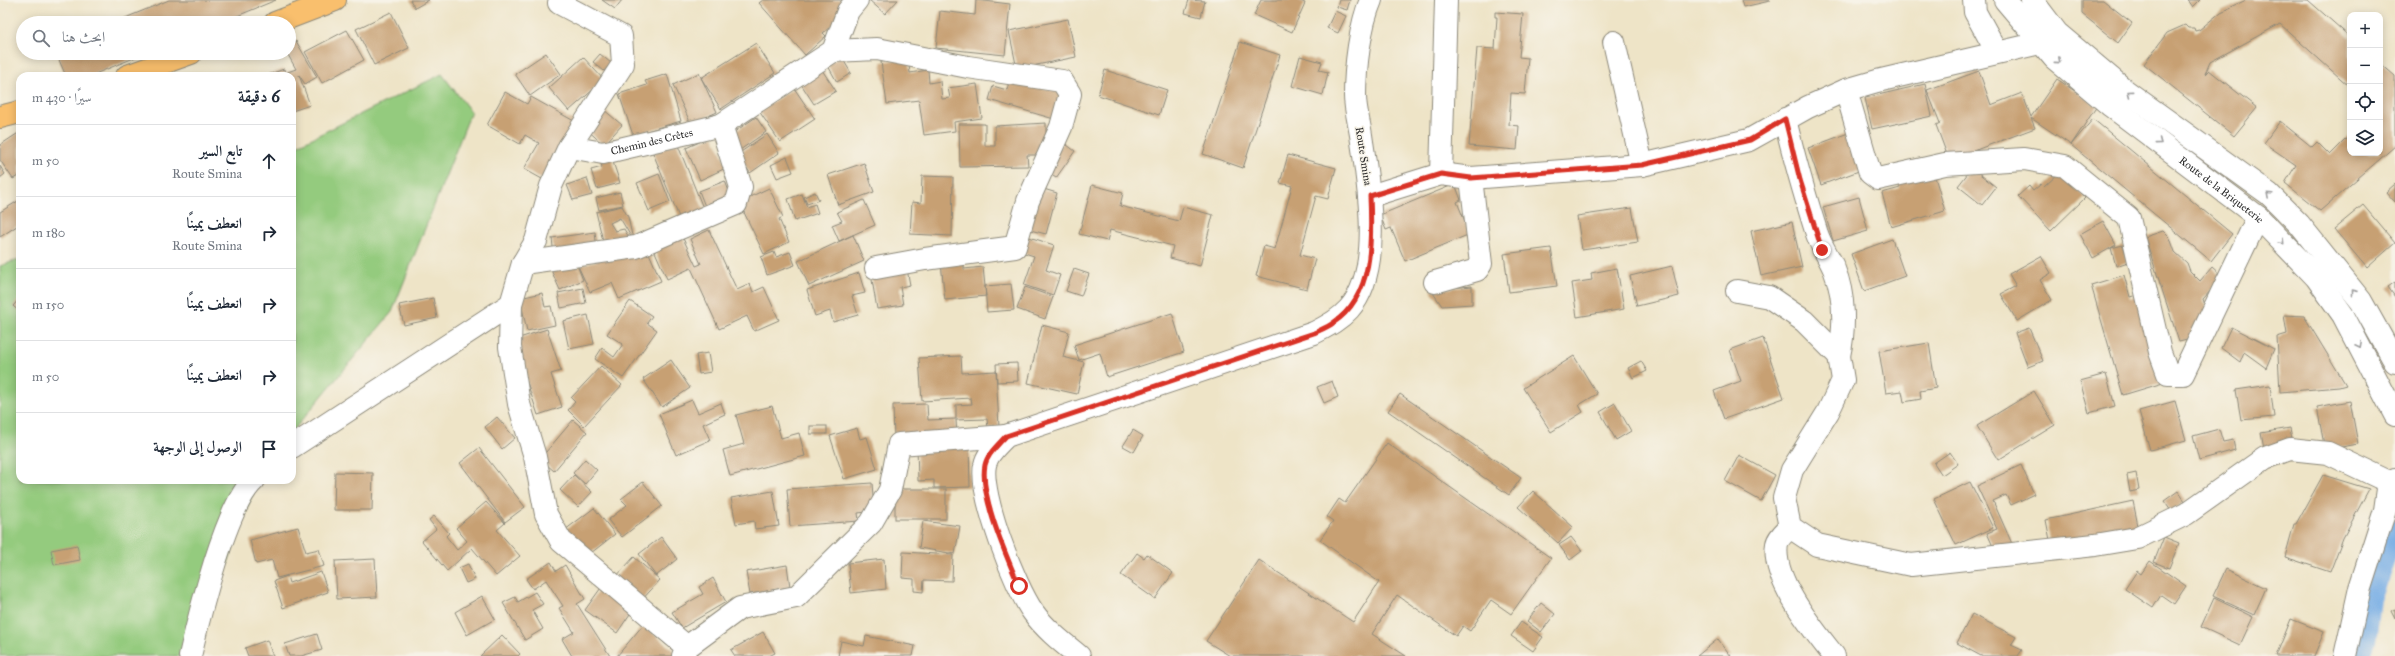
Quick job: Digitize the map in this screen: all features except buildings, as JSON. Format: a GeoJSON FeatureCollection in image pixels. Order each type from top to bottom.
{"type":"FeatureCollection","features":[{"type":"Feature","properties":{"kind":"main road"},"geometry":{"type":"LineString","coordinates":[[293,16],[335,0]]}},
{"type":"Feature","properties":{"kind":"main road"},"geometry":{"type":"LineString","coordinates":[[138,72],[172,60]]}},
{"type":"Feature","properties":{"kind":"main road"},"geometry":{"type":"LineString","coordinates":[[0,117],[16,113]]}},
{"type":"Feature","properties":{"kind":"street"},"geometry":{"type":"LineString","coordinates":[[560,0],[558,3],[621,36],[623,64],[569,147],[551,186],[536,241],[523,263],[511,304],[510,347],[519,404],[535,456],[546,514],[561,541],[685,651],[740,608],[796,597],[871,523],[890,490],[899,444],[1006,436]]}},
{"type":"Feature","properties":{"kind":"street"},"geometry":{"type":"LineString","coordinates":[[857,0],[848,11],[833,51],[877,49],[968,67],[1062,81],[1070,94],[1061,127],[1028,202],[1015,247],[925,259],[876,268]]}},
{"type":"Feature","properties":{"kind":"street","name":"Route Smina"},"geometry":{"type":"LineString","coordinates":[[1079,656],[1046,628],[1032,612],[1019,586],[1000,538],[984,481],[985,464],[994,448],[1006,436],[1314,333],[1333,323],[1350,309],[1363,287],[1371,229],[1370,196],[1355,96],[1363,18],[1370,0]]}},
{"type":"Feature","properties":{"kind":"street"},"geometry":{"type":"LineString","coordinates":[[1441,174],[1446,0]]}},
{"type":"Feature","properties":{"kind":"street"},"geometry":{"type":"LineString","coordinates":[[1974,0],[1975,12],[1997,52]]}},
{"type":"Feature","properties":{"kind":"street","name":"Route de la Briqueterie"},"geometry":{"type":"LineString","coordinates":[[2005,0],[2054,58],[2111,106],[2258,217],[2316,277],[2343,315],[2395,415]]}},
{"type":"Feature","properties":{"kind":"street","name":"Route de la Briqueterie"},"geometry":{"type":"LineString","coordinates":[[2032,0],[2057,33],[2126,91],[2269,194],[2299,224],[2361,301],[2395,362]]}},
{"type":"Feature","properties":{"kind":"street"},"geometry":{"type":"LineString","coordinates":[[1614,42],[1642,165]]}},
{"type":"Feature","properties":{"kind":"street"},"geometry":{"type":"LineString","coordinates":[[1370,196],[1441,174],[1471,178],[1642,165],[1750,140],[1785,119],[1846,90],[1997,52],[2040,43]]}},
{"type":"Feature","properties":{"kind":"street","name":"Chemin des Crêtes"},"geometry":{"type":"LineString","coordinates":[[569,147],[603,153],[721,125],[833,51]]}},
{"type":"Feature","properties":{"kind":"street"},"geometry":{"type":"LineString","coordinates":[[1846,90],[1870,173],[1878,179],[1945,164],[2024,158],[2064,166],[2129,218],[2160,352],[2168,374],[2183,374],[2258,217]]}},
{"type":"Feature","properties":{"kind":"street"},"geometry":{"type":"LineString","coordinates":[[1785,119],[1800,180],[1822,250],[1834,269],[1844,314],[1839,356],[1843,380],[1828,412],[1792,470],[1784,498],[1790,527],[1817,545],[1911,565],[2095,545],[2138,538],[2186,514],[2265,458],[2290,449],[2328,453],[2392,480],[2386,510],[2360,588],[2345,656]]}},
{"type":"Feature","properties":{"kind":"street"},"geometry":{"type":"LineString","coordinates":[[523,263],[636,247],[736,204],[741,187],[721,125]]}},
{"type":"Feature","properties":{"kind":"street"},"geometry":{"type":"LineString","coordinates":[[1435,282],[1477,270],[1481,264],[1471,178]]}},
{"type":"Feature","properties":{"kind":"street"},"geometry":{"type":"LineString","coordinates":[[1737,291],[1769,297],[1804,321],[1839,356]]}},
{"type":"Feature","properties":{"kind":"street"},"geometry":{"type":"LineString","coordinates":[[296,444],[511,304]]}},
{"type":"Feature","properties":{"kind":"street"},"geometry":{"type":"LineString","coordinates":[[190,656],[198,618],[227,528],[247,487],[250,484]]}},
{"type":"Feature","properties":{"kind":"street"},"geometry":{"type":"LineString","coordinates":[[1790,527],[1777,543],[1778,567],[1795,602],[1834,656]]}},
{"type":"Feature","properties":{"kind":"green space"},"geometry":{"type":"Polygon","coordinates":[[[442,74],[471,112],[392,312],[296,427],[296,146],[442,74]]]}},
{"type":"Feature","properties":{"kind":"green space"},"geometry":{"type":"Polygon","coordinates":[[[16,260],[16,484],[256,484],[195,656],[0,656],[0,266],[16,260]]]}},
{"type":"Feature","properties":{"kind":"waterway"},"geometry":{"type":"LineString","coordinates":[[2361,656],[2366,641],[2371,599],[2395,529]]}},
{"type":"Feature","properties":{"kind":"route"},"geometry":{"type":"LineString","coordinates":[[1019,586],[1000,538],[984,481],[985,464],[994,448],[1006,436],[1047,421],[1314,333],[1333,323],[1350,309],[1363,287],[1371,229],[1370,196],[1441,174],[1471,178],[1642,165],[1750,140],[1785,119],[1800,180],[1822,250]]}}]}
